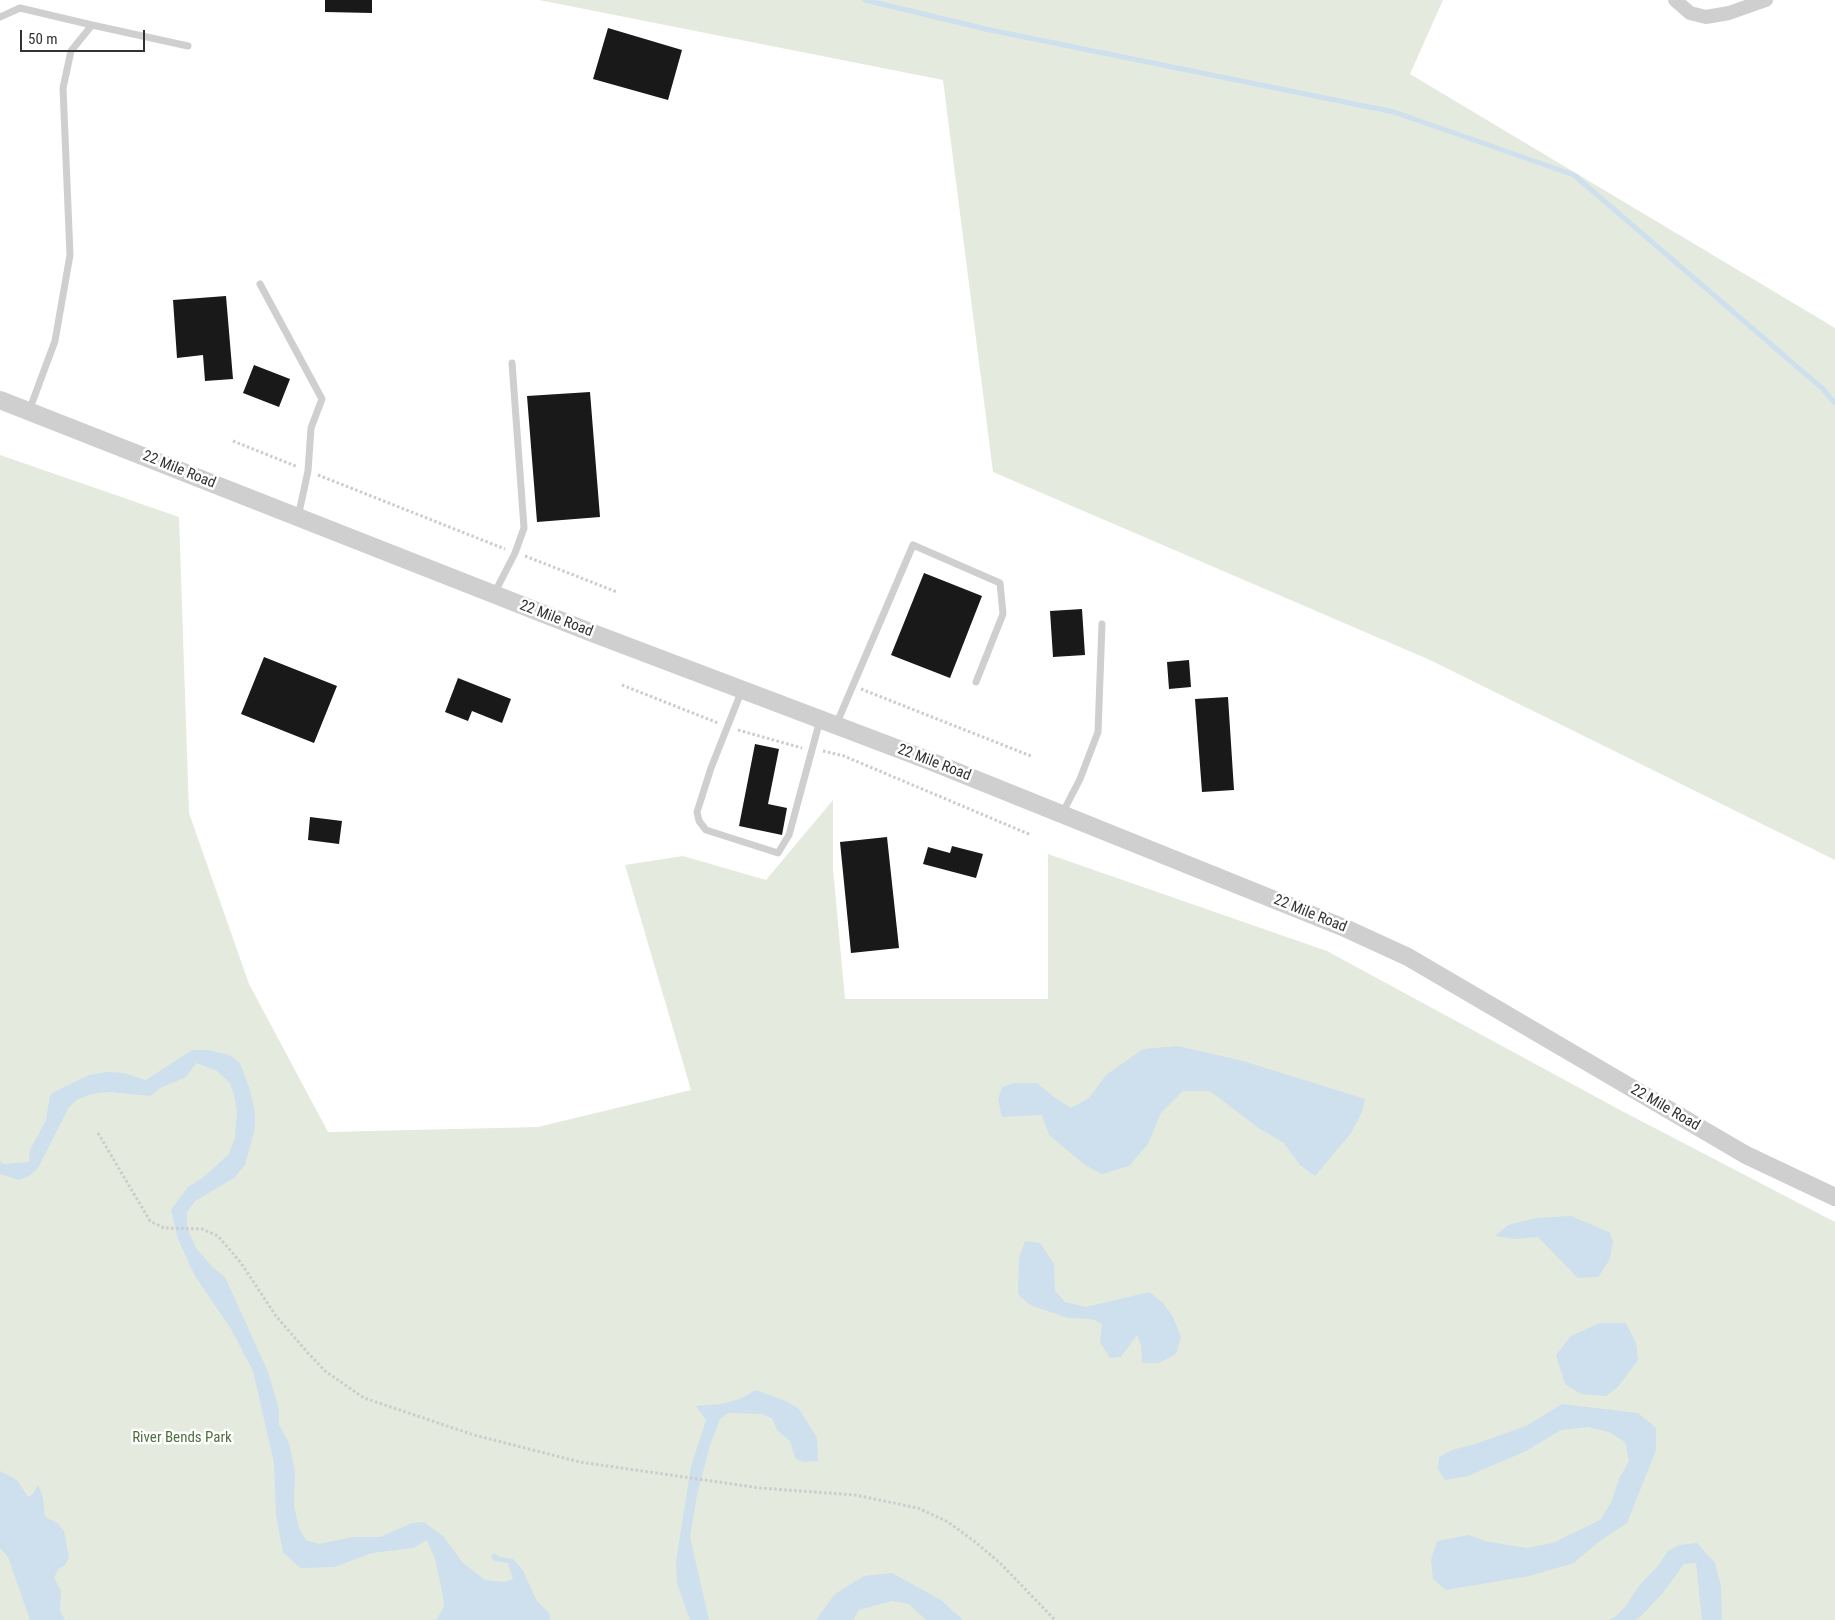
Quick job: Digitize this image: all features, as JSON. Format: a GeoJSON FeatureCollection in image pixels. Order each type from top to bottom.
{"type":"FeatureCollection","features":[{"type":"Feature","properties":{"kind":"street"},"geometry":{"type":"LineString","coordinates":[[1675,0],[1690,13],[1706,17],[1729,13],[1766,0]]}},
{"type":"Feature","properties":{"kind":"street","name":"22 Mile Road"},"geometry":{"type":"LineString","coordinates":[[0,400],[494,595],[1061,814],[1347,928],[1408,957],[1746,1155],[1835,1197]]}},
{"type":"Feature","properties":{"kind":"lane"},"geometry":{"type":"LineString","coordinates":[[0,17],[20,8],[188,46]]}},
{"type":"Feature","properties":{"kind":"lane"},"geometry":{"type":"LineString","coordinates":[[29,411],[55,341],[70,255],[63,88],[71,51],[92,25]]}},
{"type":"Feature","properties":{"kind":"lane"},"geometry":{"type":"LineString","coordinates":[[260,284],[322,399],[311,428],[308,471],[298,517]]}},
{"type":"Feature","properties":{"kind":"lane"},"geometry":{"type":"LineString","coordinates":[[494,595],[515,553],[524,528],[512,362]]}},
{"type":"Feature","properties":{"kind":"lane"},"geometry":{"type":"LineString","coordinates":[[742,690],[711,768],[697,812],[699,821],[706,830],[778,853],[789,835],[812,750],[854,686],[913,545],[1000,583],[1003,614],[976,682]]}},
{"type":"Feature","properties":{"kind":"lane"},"geometry":{"type":"LineString","coordinates":[[1061,814],[1080,779],[1098,732],[1102,624]]}},
{"type":"Feature","properties":{"kind":"path"},"geometry":{"type":"LineString","coordinates":[[233,441],[617,592]]}},
{"type":"Feature","properties":{"kind":"path"},"geometry":{"type":"LineString","coordinates":[[622,685],[728,726],[812,750],[844,756],[1031,835]]}},
{"type":"Feature","properties":{"kind":"path"},"geometry":{"type":"LineString","coordinates":[[854,686],[1031,756]]}},
{"type":"Feature","properties":{"kind":"path"},"geometry":{"type":"LineString","coordinates":[[98,1133],[150,1221],[164,1228],[202,1229],[218,1236],[229,1248],[276,1316],[319,1365],[343,1386],[364,1398],[425,1420],[544,1454],[580,1462],[675,1474],[760,1488],[855,1495],[918,1508],[948,1522],[974,1541],[1000,1563],[1055,1620]]}},
{"type":"Feature","properties":{"kind":"green space"},"geometry":{"type":"Polygon","coordinates":[[[539,0],[1443,0],[1410,74],[1835,328],[1835,860],[1430,660],[993,472],[943,80],[539,0]]]}},
{"type":"Feature","properties":{"kind":"green space","name":"River Bends Park"},"geometry":{"type":"Polygon","coordinates":[[[0,455],[179,517],[189,813],[249,984],[328,1132],[538,1127],[691,1090],[625,865],[683,856],[766,880],[833,800],[833,869],[845,999],[1048,999],[1048,854],[1327,951],[1622,1111],[1835,1222],[1835,1620],[0,1620],[0,455]]]}},
{"type":"Feature","properties":{"kind":"water"},"geometry":{"type":"Polygon","coordinates":[[[1178,1046],[1243,1061],[1365,1099],[1362,1112],[1351,1133],[1315,1176],[1300,1165],[1284,1143],[1260,1129],[1210,1091],[1183,1091],[1161,1113],[1148,1144],[1129,1166],[1102,1174],[1085,1165],[1049,1135],[1042,1115],[1002,1117],[998,1099],[1002,1087],[1014,1083],[1037,1083],[1071,1108],[1089,1098],[1106,1075],[1143,1049],[1178,1046]]]}},
{"type":"Feature","properties":{"kind":"water"},"geometry":{"type":"Polygon","coordinates":[[[192,1050],[209,1050],[229,1055],[240,1063],[250,1090],[255,1113],[255,1128],[245,1165],[234,1178],[195,1201],[187,1212],[187,1228],[196,1248],[212,1267],[225,1277],[268,1372],[279,1409],[279,1425],[289,1443],[295,1472],[294,1506],[299,1528],[306,1540],[319,1544],[353,1537],[380,1537],[412,1523],[424,1522],[443,1536],[463,1563],[485,1580],[505,1582],[513,1579],[508,1563],[494,1561],[491,1556],[494,1553],[500,1557],[513,1559],[522,1569],[537,1601],[549,1613],[550,1620],[436,1620],[444,1607],[443,1596],[435,1559],[427,1540],[413,1548],[372,1553],[335,1567],[300,1568],[283,1552],[276,1515],[274,1463],[253,1371],[231,1329],[195,1276],[178,1239],[171,1210],[188,1187],[205,1176],[229,1154],[235,1138],[237,1111],[234,1095],[230,1083],[217,1071],[196,1063],[186,1077],[162,1087],[150,1096],[110,1092],[92,1094],[78,1099],[69,1107],[38,1168],[29,1176],[19,1180],[0,1174],[0,1161],[4,1164],[29,1162],[30,1150],[46,1120],[50,1095],[56,1091],[89,1075],[107,1072],[123,1073],[146,1080],[192,1050]]]}},
{"type":"Feature","properties":{"kind":"water"},"geometry":{"type":"Polygon","coordinates":[[[1571,1216],[1609,1232],[1613,1241],[1610,1259],[1598,1277],[1578,1278],[1538,1237],[1515,1239],[1495,1236],[1508,1225],[1536,1218],[1571,1216]]]}},
{"type":"Feature","properties":{"kind":"water"},"geometry":{"type":"Polygon","coordinates":[[[1025,1241],[1040,1243],[1054,1264],[1055,1291],[1065,1302],[1086,1307],[1149,1292],[1163,1303],[1173,1317],[1181,1337],[1176,1354],[1159,1363],[1142,1363],[1141,1345],[1137,1335],[1121,1357],[1110,1358],[1100,1342],[1102,1324],[1092,1319],[1068,1318],[1030,1305],[1018,1294],[1019,1258],[1025,1241]]]}},
{"type":"Feature","properties":{"kind":"water"},"geometry":{"type":"Polygon","coordinates":[[[1600,1323],[1626,1323],[1636,1343],[1638,1360],[1618,1387],[1606,1396],[1581,1394],[1565,1384],[1556,1355],[1571,1336],[1600,1323]]]}},
{"type":"Feature","properties":{"kind":"water"},"geometry":{"type":"Polygon","coordinates":[[[756,1390],[786,1401],[799,1409],[817,1438],[818,1461],[803,1462],[795,1458],[790,1441],[777,1430],[772,1418],[761,1414],[728,1413],[720,1419],[710,1445],[697,1495],[690,1537],[709,1620],[690,1620],[677,1583],[676,1562],[691,1466],[706,1420],[696,1406],[722,1404],[742,1398],[756,1390]]]}},
{"type":"Feature","properties":{"kind":"water"},"geometry":{"type":"Polygon","coordinates":[[[1562,1404],[1638,1413],[1656,1428],[1656,1450],[1627,1523],[1597,1543],[1574,1563],[1529,1576],[1446,1590],[1433,1579],[1431,1560],[1437,1541],[1469,1535],[1485,1541],[1526,1548],[1553,1543],[1600,1520],[1611,1503],[1619,1479],[1629,1461],[1625,1442],[1609,1432],[1588,1427],[1561,1430],[1526,1451],[1468,1476],[1445,1480],[1438,1469],[1439,1457],[1452,1450],[1526,1426],[1562,1404]]]}},
{"type":"Feature","properties":{"kind":"water"},"geometry":{"type":"Polygon","coordinates":[[[0,1471],[17,1480],[28,1497],[33,1494],[38,1485],[43,1497],[45,1517],[57,1523],[64,1531],[69,1558],[64,1566],[58,1569],[54,1578],[61,1591],[60,1611],[65,1620],[30,1620],[8,1557],[0,1548],[0,1471]]]}},
{"type":"Feature","properties":{"kind":"water"},"geometry":{"type":"Polygon","coordinates":[[[1697,1543],[1715,1563],[1721,1587],[1722,1620],[1702,1620],[1696,1563],[1684,1564],[1662,1594],[1639,1618],[1635,1620],[1608,1620],[1615,1617],[1625,1607],[1639,1586],[1657,1567],[1668,1551],[1679,1545],[1697,1543]]]}},
{"type":"Feature","properties":{"kind":"water"},"geometry":{"type":"Polygon","coordinates":[[[892,1573],[941,1600],[963,1620],[926,1620],[909,1604],[892,1601],[859,1610],[853,1620],[816,1620],[835,1594],[864,1576],[892,1573]]]}},
{"type":"Feature","properties":{"kind":"building"},"geometry":{"type":"Polygon","coordinates":[[[325,0],[372,0],[372,13],[325,12],[325,0]]]}},
{"type":"Feature","properties":{"kind":"building"},"geometry":{"type":"Polygon","coordinates":[[[608,28],[682,50],[668,100],[593,79],[608,28]]]}},
{"type":"Feature","properties":{"kind":"building"},"geometry":{"type":"Polygon","coordinates":[[[226,296],[233,379],[205,381],[203,355],[177,358],[173,300],[226,296]]]}},
{"type":"Feature","properties":{"kind":"building"},"geometry":{"type":"Polygon","coordinates":[[[254,365],[290,379],[279,407],[243,393],[254,365]]]}},
{"type":"Feature","properties":{"kind":"building"},"geometry":{"type":"Polygon","coordinates":[[[590,392],[600,517],[537,522],[527,396],[590,392]]]}},
{"type":"Feature","properties":{"kind":"building"},"geometry":{"type":"Polygon","coordinates":[[[924,573],[982,596],[950,678],[891,655],[924,573]]]}},
{"type":"Feature","properties":{"kind":"building"},"geometry":{"type":"Polygon","coordinates":[[[1082,609],[1085,655],[1053,657],[1050,611],[1082,609]]]}},
{"type":"Feature","properties":{"kind":"building"},"geometry":{"type":"Polygon","coordinates":[[[264,657],[337,686],[314,743],[241,714],[264,657]]]}},
{"type":"Feature","properties":{"kind":"building"},"geometry":{"type":"Polygon","coordinates":[[[1189,660],[1191,687],[1169,689],[1167,662],[1189,660]]]}},
{"type":"Feature","properties":{"kind":"building"},"geometry":{"type":"Polygon","coordinates":[[[458,678],[511,699],[502,723],[472,711],[468,721],[445,712],[458,678]]]}},
{"type":"Feature","properties":{"kind":"building"},"geometry":{"type":"Polygon","coordinates":[[[1228,697],[1234,790],[1202,792],[1195,699],[1228,697]]]}},
{"type":"Feature","properties":{"kind":"building"},"geometry":{"type":"Polygon","coordinates":[[[755,744],[779,749],[768,804],[787,808],[782,835],[739,826],[755,744]]]}},
{"type":"Feature","properties":{"kind":"building"},"geometry":{"type":"Polygon","coordinates":[[[310,817],[342,821],[339,844],[308,840],[310,817]]]}},
{"type":"Feature","properties":{"kind":"building"},"geometry":{"type":"Polygon","coordinates":[[[887,837],[899,948],[851,953],[840,842],[887,837]]]}},
{"type":"Feature","properties":{"kind":"building"},"geometry":{"type":"Polygon","coordinates":[[[952,846],[983,854],[976,878],[923,864],[928,847],[950,853],[952,846]]]}},
{"type":"Feature","properties":{"kind":"waterway"},"geometry":{"type":"LineString","coordinates":[[865,0],[990,30],[1394,112],[1574,175],[1823,389],[1835,403]]}}]}
